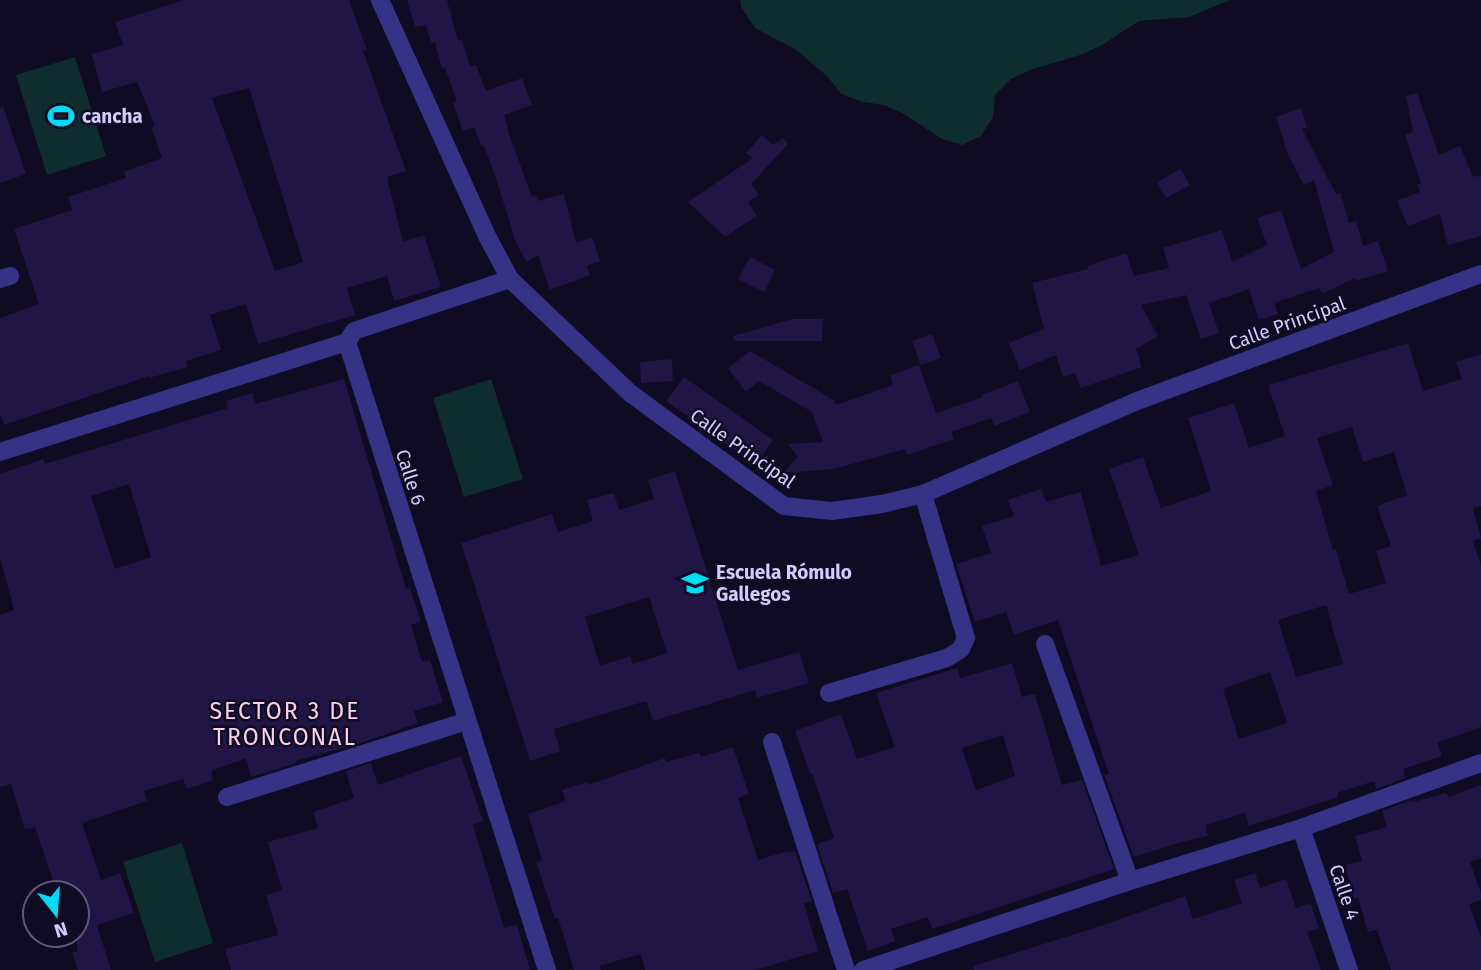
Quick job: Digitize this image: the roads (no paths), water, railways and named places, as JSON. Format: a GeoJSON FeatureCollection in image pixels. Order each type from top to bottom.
{"type":"FeatureCollection","features":[{"type":"Feature","properties":{"kind":"street","name":"Calle Principal"},"geometry":{"type":"LineString","coordinates":[[380,0],[487,236],[510,279],[630,393],[784,506],[832,511],[882,505],[923,494],[1137,401],[1481,274]]}},
{"type":"Feature","properties":{"kind":"street"},"geometry":{"type":"LineString","coordinates":[[0,452],[347,342],[354,331],[510,279]]}},
{"type":"Feature","properties":{"kind":"street","name":"Calle 6"},"geometry":{"type":"LineString","coordinates":[[347,342],[547,970]]}},
{"type":"Feature","properties":{"kind":"street"},"geometry":{"type":"LineString","coordinates":[[830,693],[947,657],[961,649],[966,638],[923,494]]}},
{"type":"Feature","properties":{"kind":"street"},"geometry":{"type":"LineString","coordinates":[[1045,644],[1130,881]]}},
{"type":"Feature","properties":{"kind":"street"},"geometry":{"type":"LineString","coordinates":[[227,797],[467,721]]}},
{"type":"Feature","properties":{"kind":"street"},"geometry":{"type":"LineString","coordinates":[[772,742],[846,970]]}},
{"type":"Feature","properties":{"kind":"street"},"geometry":{"type":"LineString","coordinates":[[868,969],[1130,881],[1301,828],[1481,763]]}},
{"type":"Feature","properties":{"kind":"street","name":"Calle 4"},"geometry":{"type":"LineString","coordinates":[[1301,828],[1349,970]]}},
{"type":"Feature","properties":{"kind":"place","name":"cancha"},"geometry":{"type":"Point","coordinates":[61,116]}},
{"type":"Feature","properties":{"kind":"place","name":"Escuela Rómulo Gallegos"},"geometry":{"type":"Point","coordinates":[695,583]}},
{"type":"Feature","properties":{"kind":"district","name":"SECTOR 3 DE TRONCONAL"},"geometry":{"type":"Point","coordinates":[285,724]}}]}
